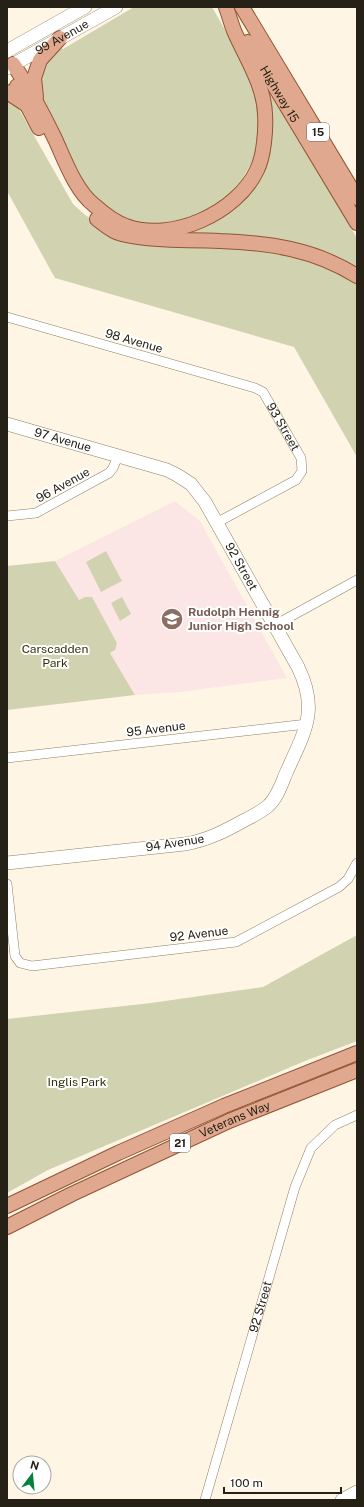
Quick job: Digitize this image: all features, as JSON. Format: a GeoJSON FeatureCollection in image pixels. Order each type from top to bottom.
{"type":"FeatureCollection","features":[{"type":"Feature","properties":{"kind":"main road"},"geometry":{"type":"LineString","coordinates":[[8,64],[31,102],[76,184],[92,204],[110,218],[126,227],[165,231],[185,227],[210,217],[232,202],[249,186],[258,169],[264,142],[265,114],[263,99],[247,58],[234,32],[226,7]]}},
{"type":"Feature","properties":{"kind":"main road","name":"Highway 15"},"geometry":{"type":"LineString","coordinates":[[226,7],[357,223]]}},
{"type":"Feature","properties":{"kind":"main road","name":"Highway 15"},"geometry":{"type":"LineString","coordinates":[[242,7],[357,198]]}},
{"type":"Feature","properties":{"kind":"main road"},"geometry":{"type":"LineString","coordinates":[[60,38],[40,60],[34,78],[31,102],[70,190],[86,210],[114,231],[143,238],[164,240],[220,241],[284,247],[340,265],[357,276]]}},
{"type":"Feature","properties":{"kind":"main road"},"geometry":{"type":"LineString","coordinates":[[278,66],[357,180]]}},
{"type":"Feature","properties":{"kind":"main road"},"geometry":{"type":"LineString","coordinates":[[7,92],[31,102]]}},
{"type":"Feature","properties":{"kind":"main road","name":"Veterans Way"},"geometry":{"type":"LineString","coordinates":[[7,1206],[118,1153],[217,1109],[357,1053]]}},
{"type":"Feature","properties":{"kind":"main road","name":"Veterans Way"},"geometry":{"type":"LineString","coordinates":[[7,1227],[72,1194],[229,1121],[357,1070]]}},
{"type":"Feature","properties":{"kind":"street","name":"99 Avenue"},"geometry":{"type":"LineString","coordinates":[[7,51],[85,7]]}},
{"type":"Feature","properties":{"kind":"street","name":"99 Avenue"},"geometry":{"type":"LineString","coordinates":[[8,64],[60,38],[116,7]]}},
{"type":"Feature","properties":{"kind":"street","name":"98 Avenue"},"geometry":{"type":"LineString","coordinates":[[7,317],[255,388]]}},
{"type":"Feature","properties":{"kind":"street","name":"93 Street"},"geometry":{"type":"LineString","coordinates":[[218,522],[296,480],[302,471],[301,458],[271,405],[262,392],[255,388]]}},
{"type":"Feature","properties":{"kind":"street","name":"97 Avenue"},"geometry":{"type":"LineString","coordinates":[[7,424],[118,456]]}},
{"type":"Feature","properties":{"kind":"street","name":"96 Avenue"},"geometry":{"type":"LineString","coordinates":[[7,516],[36,513],[109,473],[113,469],[118,456]]}},
{"type":"Feature","properties":{"kind":"street","name":"92 Street"},"geometry":{"type":"LineString","coordinates":[[118,456],[167,470],[184,480],[201,496],[218,522],[298,667],[306,685],[309,705],[307,724]]}},
{"type":"Feature","properties":{"kind":"street"},"geometry":{"type":"LineString","coordinates":[[275,625],[357,580]]}},
{"type":"Feature","properties":{"kind":"street","name":"95 Avenue"},"geometry":{"type":"LineString","coordinates":[[7,758],[307,724]]}},
{"type":"Feature","properties":{"kind":"street","name":"94 Avenue"},"geometry":{"type":"LineString","coordinates":[[7,863],[185,844],[217,835],[262,811],[272,802],[307,724]]}},
{"type":"Feature","properties":{"kind":"street","name":"92 Avenue"},"geometry":{"type":"LineString","coordinates":[[7,884],[16,959],[20,963],[32,966],[236,942],[339,887],[348,879],[357,863]]}},
{"type":"Feature","properties":{"kind":"street","name":"92 Street"},"geometry":{"type":"LineString","coordinates":[[204,1500],[295,1188],[311,1148],[336,1125],[357,1115]]}},
{"type":"Feature","properties":{"kind":"street"},"geometry":{"type":"LineString","coordinates":[[342,1500],[357,1492]]}},
{"type":"Feature","properties":{"kind":"shaded area","name":"Rudolph Hennig Junior High School"},"geometry":{"type":"Polygon","coordinates":[[[175,501],[200,521],[287,678],[180,692],[135,695],[55,561],[175,501]]]}},
{"type":"Feature","properties":{"kind":"green space"},"geometry":{"type":"Polygon","coordinates":[[[134,7],[212,7],[232,42],[255,90],[260,130],[253,160],[240,183],[229,194],[200,216],[183,224],[132,224],[101,207],[81,181],[41,103],[37,76],[42,63],[60,47],[63,49],[134,7]]]}},
{"type":"Feature","properties":{"kind":"green space"},"geometry":{"type":"Polygon","coordinates":[[[267,89],[357,238],[357,273],[345,265],[191,235],[194,230],[251,187],[267,89]]]}},
{"type":"Feature","properties":{"kind":"green space"},"geometry":{"type":"Polygon","coordinates":[[[7,98],[16,104],[73,204],[102,227],[293,253],[357,279],[357,457],[294,347],[55,278],[7,191],[7,98]]]}},
{"type":"Feature","properties":{"kind":"green space"},"geometry":{"type":"Polygon","coordinates":[[[106,551],[122,581],[101,592],[86,562],[106,551]]]}},
{"type":"Feature","properties":{"kind":"green space","name":"Carscadden Park"},"geometry":{"type":"Polygon","coordinates":[[[55,561],[79,600],[85,597],[92,597],[117,643],[115,650],[110,653],[135,695],[7,710],[7,566],[55,561]]]}},
{"type":"Feature","properties":{"kind":"green space"},"geometry":{"type":"Polygon","coordinates":[[[122,597],[131,614],[120,621],[111,603],[122,597]]]}},
{"type":"Feature","properties":{"kind":"green space","name":"Inglis Park"},"geometry":{"type":"Polygon","coordinates":[[[357,935],[357,1041],[305,1061],[48,1170],[7,1193],[7,1019],[151,1003],[263,987],[357,935]]]}},
{"type":"Feature","properties":{"kind":"place","name":"Rudolph Hennig Junior High School"},"geometry":{"type":"Point","coordinates":[172,619]}}]}
